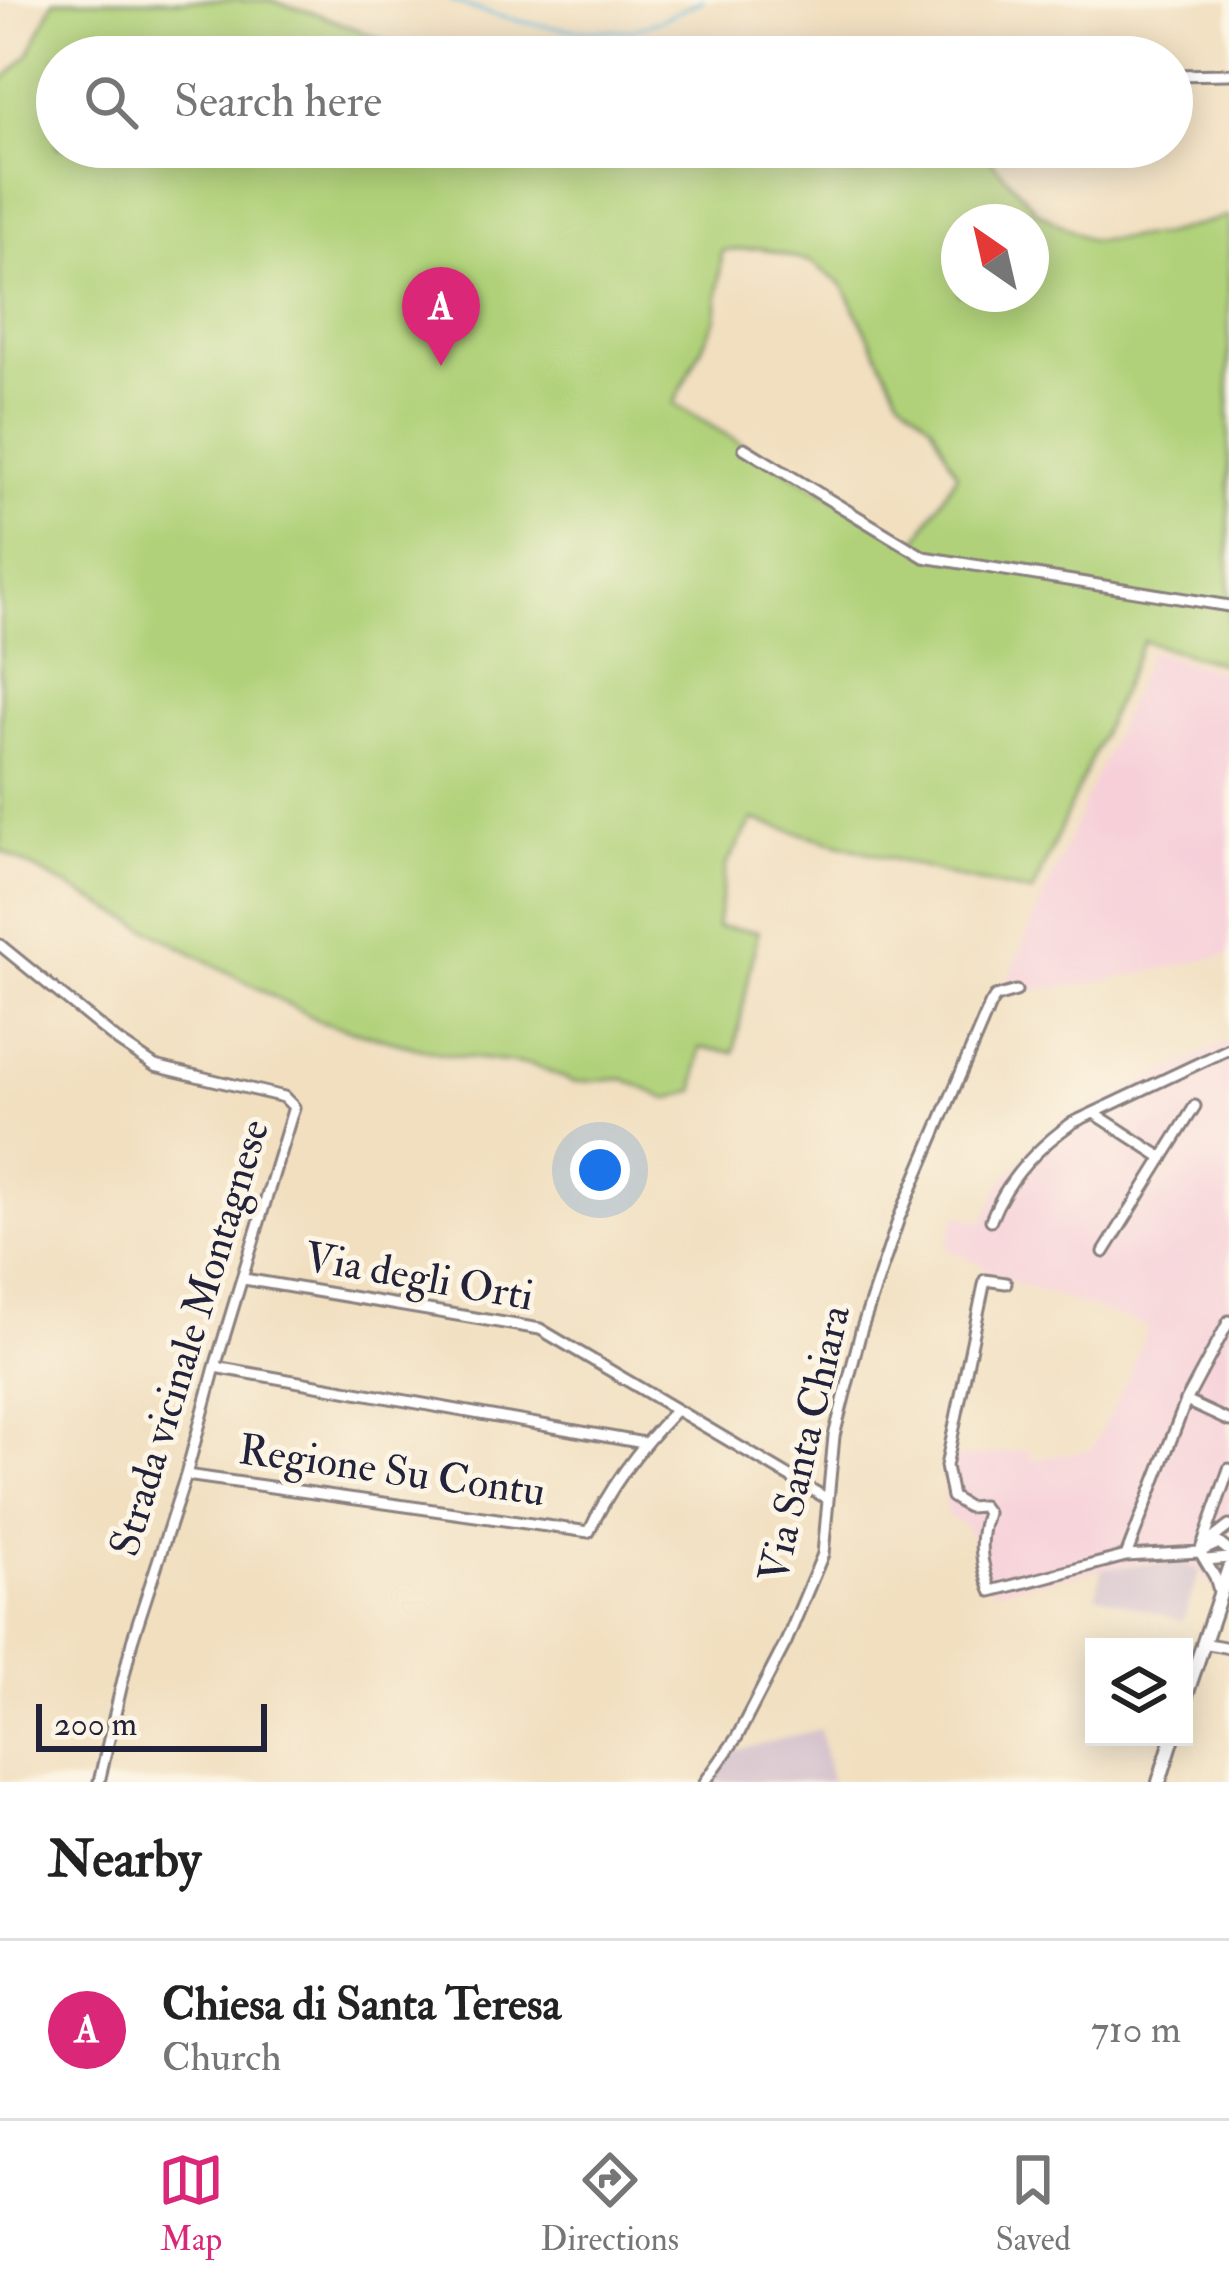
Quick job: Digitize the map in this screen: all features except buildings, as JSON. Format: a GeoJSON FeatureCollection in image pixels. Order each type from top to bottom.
{"type":"FeatureCollection","features":[{"type":"Feature","properties":{"kind":"main road"},"geometry":{"type":"LineString","coordinates":[[1193,1674],[1229,1568]]}},
{"type":"Feature","properties":{"kind":"main road"},"geometry":{"type":"LineString","coordinates":[[1159,1782],[1170,1746]]}},
{"type":"Feature","properties":{"kind":"street"},"geometry":{"type":"LineString","coordinates":[[1193,75],[1229,74]]}},
{"type":"Feature","properties":{"kind":"street"},"geometry":{"type":"LineString","coordinates":[[744,448],[924,556],[1229,606]]}},
{"type":"Feature","properties":{"kind":"street","name":"Strada vicinale Montagnese"},"geometry":{"type":"LineString","coordinates":[[0,945],[155,1066],[290,1101],[294,1108],[132,1641],[99,1782]]}},
{"type":"Feature","properties":{"kind":"street","name":"Via Santa Chiara"},"geometry":{"type":"LineString","coordinates":[[705,1782],[737,1737],[803,1606],[823,1554],[834,1436],[899,1218],[990,1005],[1001,994],[1016,991]]}},
{"type":"Feature","properties":{"kind":"street"},"geometry":{"type":"LineString","coordinates":[[991,1220],[999,1200],[1028,1161],[1054,1136],[1229,1049]]}},
{"type":"Feature","properties":{"kind":"street"},"geometry":{"type":"LineString","coordinates":[[1104,1252],[1195,1106]]}},
{"type":"Feature","properties":{"kind":"street"},"geometry":{"type":"LineString","coordinates":[[1094,1113],[1163,1158]]}},
{"type":"Feature","properties":{"kind":"street","name":"Via degli Orti"},"geometry":{"type":"LineString","coordinates":[[244,1279],[540,1329],[826,1498]]}},
{"type":"Feature","properties":{"kind":"street"},"geometry":{"type":"LineString","coordinates":[[1006,1282],[985,1280],[946,1466],[952,1497],[968,1508],[982,1506],[987,1513],[980,1532],[982,1567],[991,1591],[1126,1556],[1229,1555]]}},
{"type":"Feature","properties":{"kind":"street"},"geometry":{"type":"LineString","coordinates":[[1126,1556],[1186,1401],[1229,1321]]}},
{"type":"Feature","properties":{"kind":"street"},"geometry":{"type":"LineString","coordinates":[[214,1367],[644,1443],[675,1411]]}},
{"type":"Feature","properties":{"kind":"street"},"geometry":{"type":"LineString","coordinates":[[1186,1401],[1229,1421]]}},
{"type":"Feature","properties":{"kind":"street","name":"Regione Su Contu"},"geometry":{"type":"LineString","coordinates":[[186,1475],[589,1532],[603,1501],[644,1443]]}},
{"type":"Feature","properties":{"kind":"street"},"geometry":{"type":"LineString","coordinates":[[1203,1556],[1214,1535],[1217,1504],[1229,1469]]}},
{"type":"Feature","properties":{"kind":"street"},"geometry":{"type":"LineString","coordinates":[[1203,1556],[1214,1535],[1229,1524],[1220,1516],[1217,1504]]}},
{"type":"Feature","properties":{"kind":"street"},"geometry":{"type":"LineString","coordinates":[[1214,1535],[1229,1555]]}},
{"type":"Feature","properties":{"kind":"street"},"geometry":{"type":"LineString","coordinates":[[1203,1556],[1220,1594]]}},
{"type":"Feature","properties":{"kind":"street"},"geometry":{"type":"LineString","coordinates":[[1203,1643],[1229,1648]]}},
{"type":"Feature","properties":{"kind":"shaded area"},"geometry":{"type":"Polygon","coordinates":[[[1150,651],[1229,674],[1229,955],[1079,986],[1021,990],[1007,982],[1150,651]]]}},
{"type":"Feature","properties":{"kind":"shaded area"},"geometry":{"type":"Polygon","coordinates":[[[1229,1041],[1229,1549],[1214,1590],[1200,1571],[1178,1561],[1141,1562],[996,1590],[981,1581],[972,1537],[964,1525],[947,1516],[942,1466],[948,1459],[1029,1450],[1031,1460],[1091,1450],[1148,1327],[984,1272],[985,1266],[945,1248],[957,1214],[983,1223],[1000,1184],[1051,1128],[1069,1116],[1229,1041]]]}},
{"type":"Feature","properties":{"kind":"shaded area"},"geometry":{"type":"Polygon","coordinates":[[[1178,1561],[1200,1571],[1183,1621],[1096,1595],[1102,1569],[1178,1561]]]}},
{"type":"Feature","properties":{"kind":"shaded area"},"geometry":{"type":"Polygon","coordinates":[[[820,1729],[831,1782],[708,1782],[727,1753],[820,1729]]]}},
{"type":"Feature","properties":{"kind":"green space"},"geometry":{"type":"Polygon","coordinates":[[[54,0],[269,0],[373,36],[37,36],[54,0]]]}},
{"type":"Feature","properties":{"kind":"green space"},"geometry":{"type":"Polygon","coordinates":[[[36,39],[36,168],[816,168],[863,172],[864,168],[998,168],[1031,204],[941,204],[941,312],[1049,312],[1049,218],[1090,241],[1161,235],[1229,216],[1229,666],[1143,641],[1032,893],[960,878],[753,820],[726,865],[717,927],[758,931],[734,1052],[700,1048],[695,1091],[667,1099],[624,1079],[573,1082],[532,1065],[441,1054],[321,1022],[0,850],[0,83],[29,54],[36,39]],[[760,248],[722,251],[716,318],[674,404],[914,545],[957,474],[932,425],[899,395],[843,286],[812,262],[760,248]]]}},
{"type":"Feature","properties":{"kind":"waterway"},"geometry":{"type":"LineString","coordinates":[[450,0],[536,24],[604,31],[644,26],[703,0]]}},
{"type":"Feature","properties":{"kind":"place","name":"Chiesa di Santa Teresa"},"geometry":{"type":"Point","coordinates":[441,366]}}]}
